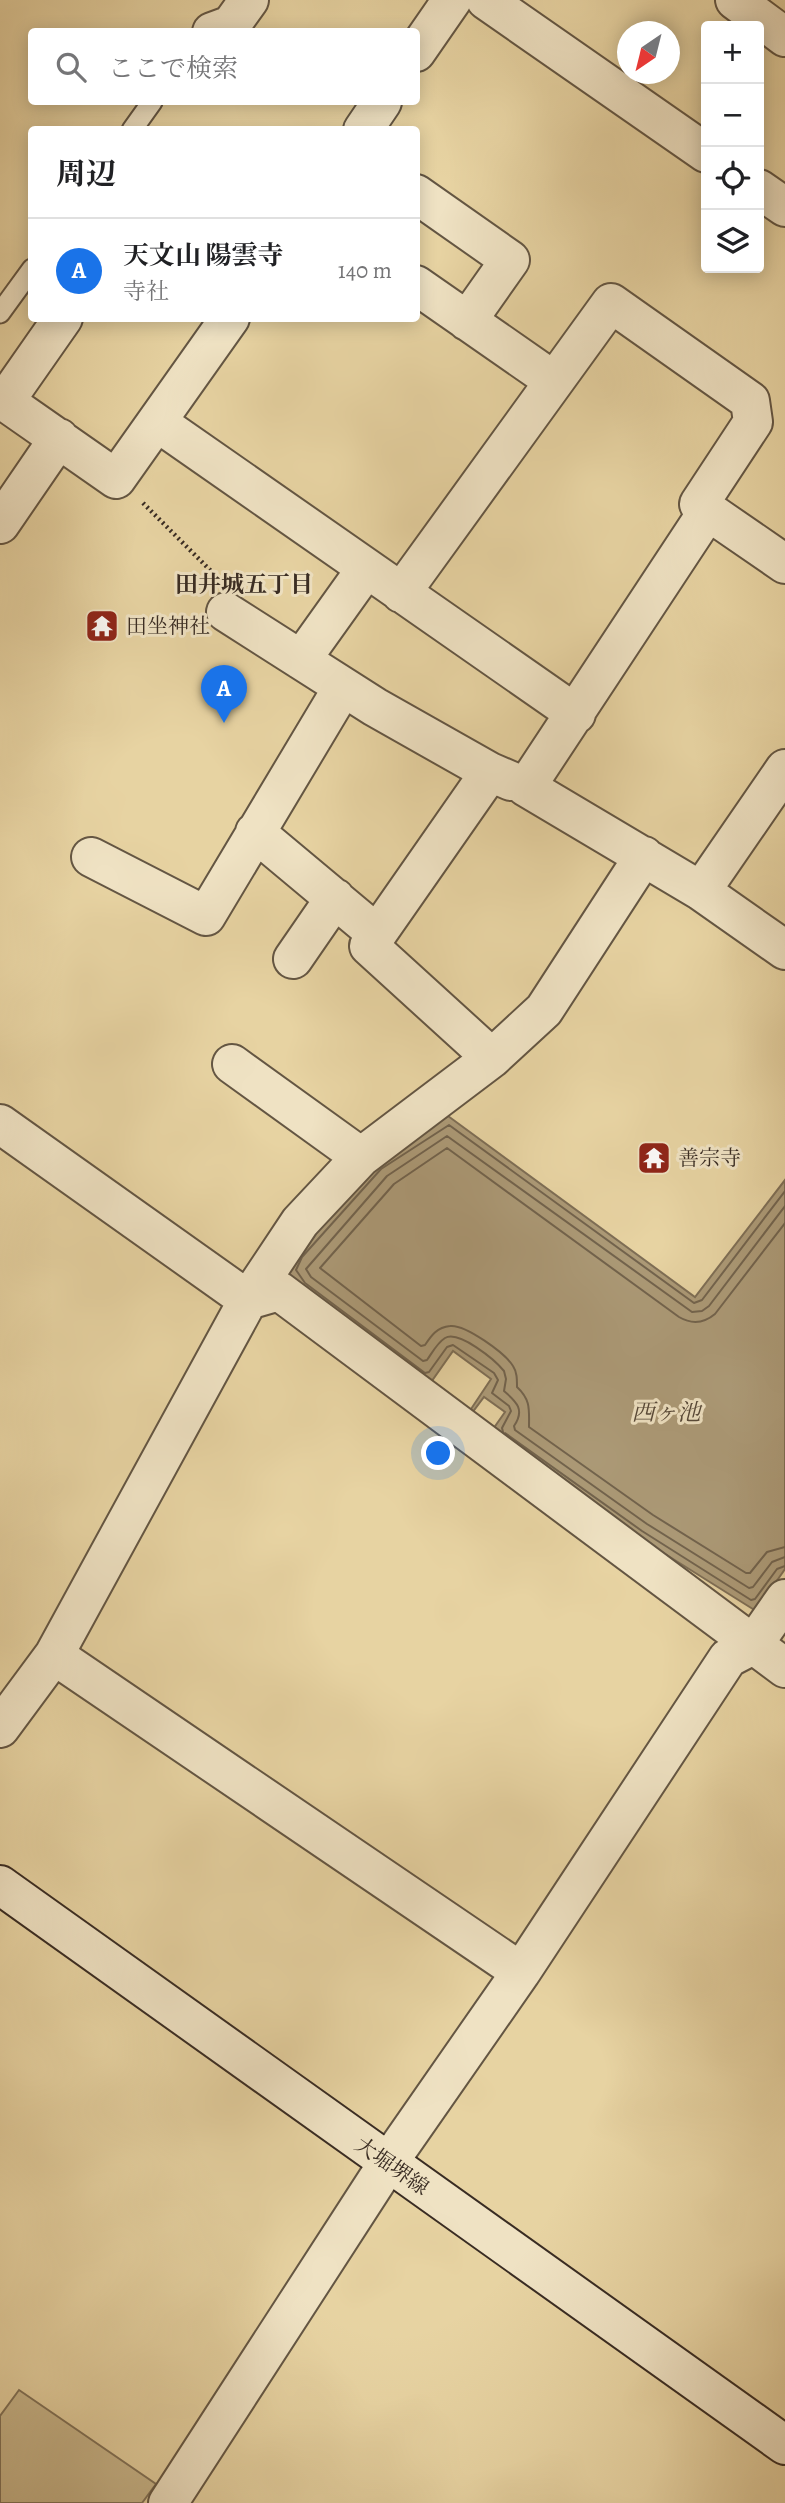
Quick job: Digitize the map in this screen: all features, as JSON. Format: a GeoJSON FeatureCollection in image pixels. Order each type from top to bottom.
{"type":"FeatureCollection","features":[{"type":"Feature","properties":{"kind":"street"},"geometry":{"type":"LineString","coordinates":[[223,28],[231,25],[249,0]]}},
{"type":"Feature","properties":{"kind":"street"},"geometry":{"type":"LineString","coordinates":[[420,46],[453,0]]}},
{"type":"Feature","properties":{"kind":"street"},"geometry":{"type":"LineString","coordinates":[[486,0],[701,150]]}},
{"type":"Feature","properties":{"kind":"street"},"geometry":{"type":"LineString","coordinates":[[735,0],[785,37]]}},
{"type":"Feature","properties":{"kind":"street"},"geometry":{"type":"LineString","coordinates":[[366,126],[380,105]]}},
{"type":"Feature","properties":{"kind":"street"},"geometry":{"type":"LineString","coordinates":[[764,192],[785,207]]}},
{"type":"Feature","properties":{"kind":"street"},"geometry":{"type":"LineString","coordinates":[[420,197],[510,260],[467,321]]}},
{"type":"Feature","properties":{"kind":"street"},"geometry":{"type":"LineString","coordinates":[[420,288],[554,382]]}},
{"type":"Feature","properties":{"kind":"street"},"geometry":{"type":"LineString","coordinates":[[401,593],[611,303],[750,401],[753,422],[699,504],[785,564]]}},
{"type":"Feature","properties":{"kind":"street"},"geometry":{"type":"LineString","coordinates":[[60,322],[3,400],[116,479],[227,322]]}},
{"type":"Feature","properties":{"kind":"street"},"geometry":{"type":"LineString","coordinates":[[157,422],[576,715]]}},
{"type":"Feature","properties":{"kind":"street"},"geometry":{"type":"LineString","coordinates":[[6,503],[59,438]]}},
{"type":"Feature","properties":{"kind":"street"},"geometry":{"type":"LineString","coordinates":[[526,787],[576,715],[708,511]]}},
{"type":"Feature","properties":{"kind":"street"},"geometry":{"type":"LineString","coordinates":[[301,660],[366,569]]}},
{"type":"Feature","properties":{"kind":"street"},"geometry":{"type":"LineString","coordinates":[[226,612],[343,687],[490,772],[526,787],[644,856],[701,891],[785,950]]}},
{"type":"Feature","properties":{"kind":"street"},"geometry":{"type":"LineString","coordinates":[[91,857],[206,916],[343,687]]}},
{"type":"Feature","properties":{"kind":"street"},"geometry":{"type":"LineString","coordinates":[[701,891],[785,769]]}},
{"type":"Feature","properties":{"kind":"street"},"geometry":{"type":"LineString","coordinates":[[490,772],[369,946],[492,1058]]}},
{"type":"Feature","properties":{"kind":"street"},"geometry":{"type":"LineString","coordinates":[[255,832],[377,934]]}},
{"type":"Feature","properties":{"kind":"street"},"geometry":{"type":"LineString","coordinates":[[0,1728],[54,1655],[248,1300],[300,1222],[361,1157],[492,1058],[544,1010],[644,856]]}},
{"type":"Feature","properties":{"kind":"street"},"geometry":{"type":"LineString","coordinates":[[293,958],[335,898]]}},
{"type":"Feature","properties":{"kind":"street"},"geometry":{"type":"LineString","coordinates":[[232,1064],[361,1157]]}},
{"type":"Feature","properties":{"kind":"street"},"geometry":{"type":"LineString","coordinates":[[0,1124],[248,1300]]}},
{"type":"Feature","properties":{"kind":"street"},"geometry":{"type":"LineString","coordinates":[[248,1300],[279,1291],[785,1668]]}},
{"type":"Feature","properties":{"kind":"street"},"geometry":{"type":"LineString","coordinates":[[168,2503],[388,2163],[520,1972],[728,1658],[753,1645],[785,1599]]}},
{"type":"Feature","properties":{"kind":"street"},"geometry":{"type":"LineString","coordinates":[[54,1655],[520,1972]]}},
{"type":"Feature","properties":{"kind":"street","name":"大堀堺線"},"geometry":{"type":"LineString","coordinates":[[0,1885],[785,2445]]}},
{"type":"Feature","properties":{"kind":"lane"},"geometry":{"type":"LineString","coordinates":[[135,126],[150,105]]}},
{"type":"Feature","properties":{"kind":"lane"},"geometry":{"type":"LineString","coordinates":[[0,313],[28,274]]}},
{"type":"Feature","properties":{"kind":"path"},"geometry":{"type":"LineString","coordinates":[[116,479],[128,487],[237,597],[226,612]]}},
{"type":"Feature","properties":{"kind":"shaded area"},"geometry":{"type":"Polygon","coordinates":[[[19,2390],[156,2484],[142,2503],[0,2503],[0,2416],[19,2390]]]}},
{"type":"Feature","properties":{"kind":"water","name":"西ヶ池"},"geometry":{"type":"Polygon","coordinates":[[[448,1116],[695,1297],[785,1180],[785,1569],[756,1611],[638,1537],[491,1432],[505,1412],[484,1397],[469,1417],[467,1415],[491,1379],[453,1351],[429,1385],[299,1287],[286,1269],[297,1253],[377,1164],[448,1116]]]}},
{"type":"Feature","properties":{"kind":"place","name":"田坐神社"},"geometry":{"type":"Point","coordinates":[102,626]}},
{"type":"Feature","properties":{"kind":"place","name":"天文山 陽雲寺"},"geometry":{"type":"Point","coordinates":[224,723]}},
{"type":"Feature","properties":{"kind":"place","name":"善宗寺"},"geometry":{"type":"Point","coordinates":[654,1158]}},
{"type":"Feature","properties":{"kind":"district","name":"田井城五丁目"},"geometry":{"type":"Point","coordinates":[244,584]}}]}
